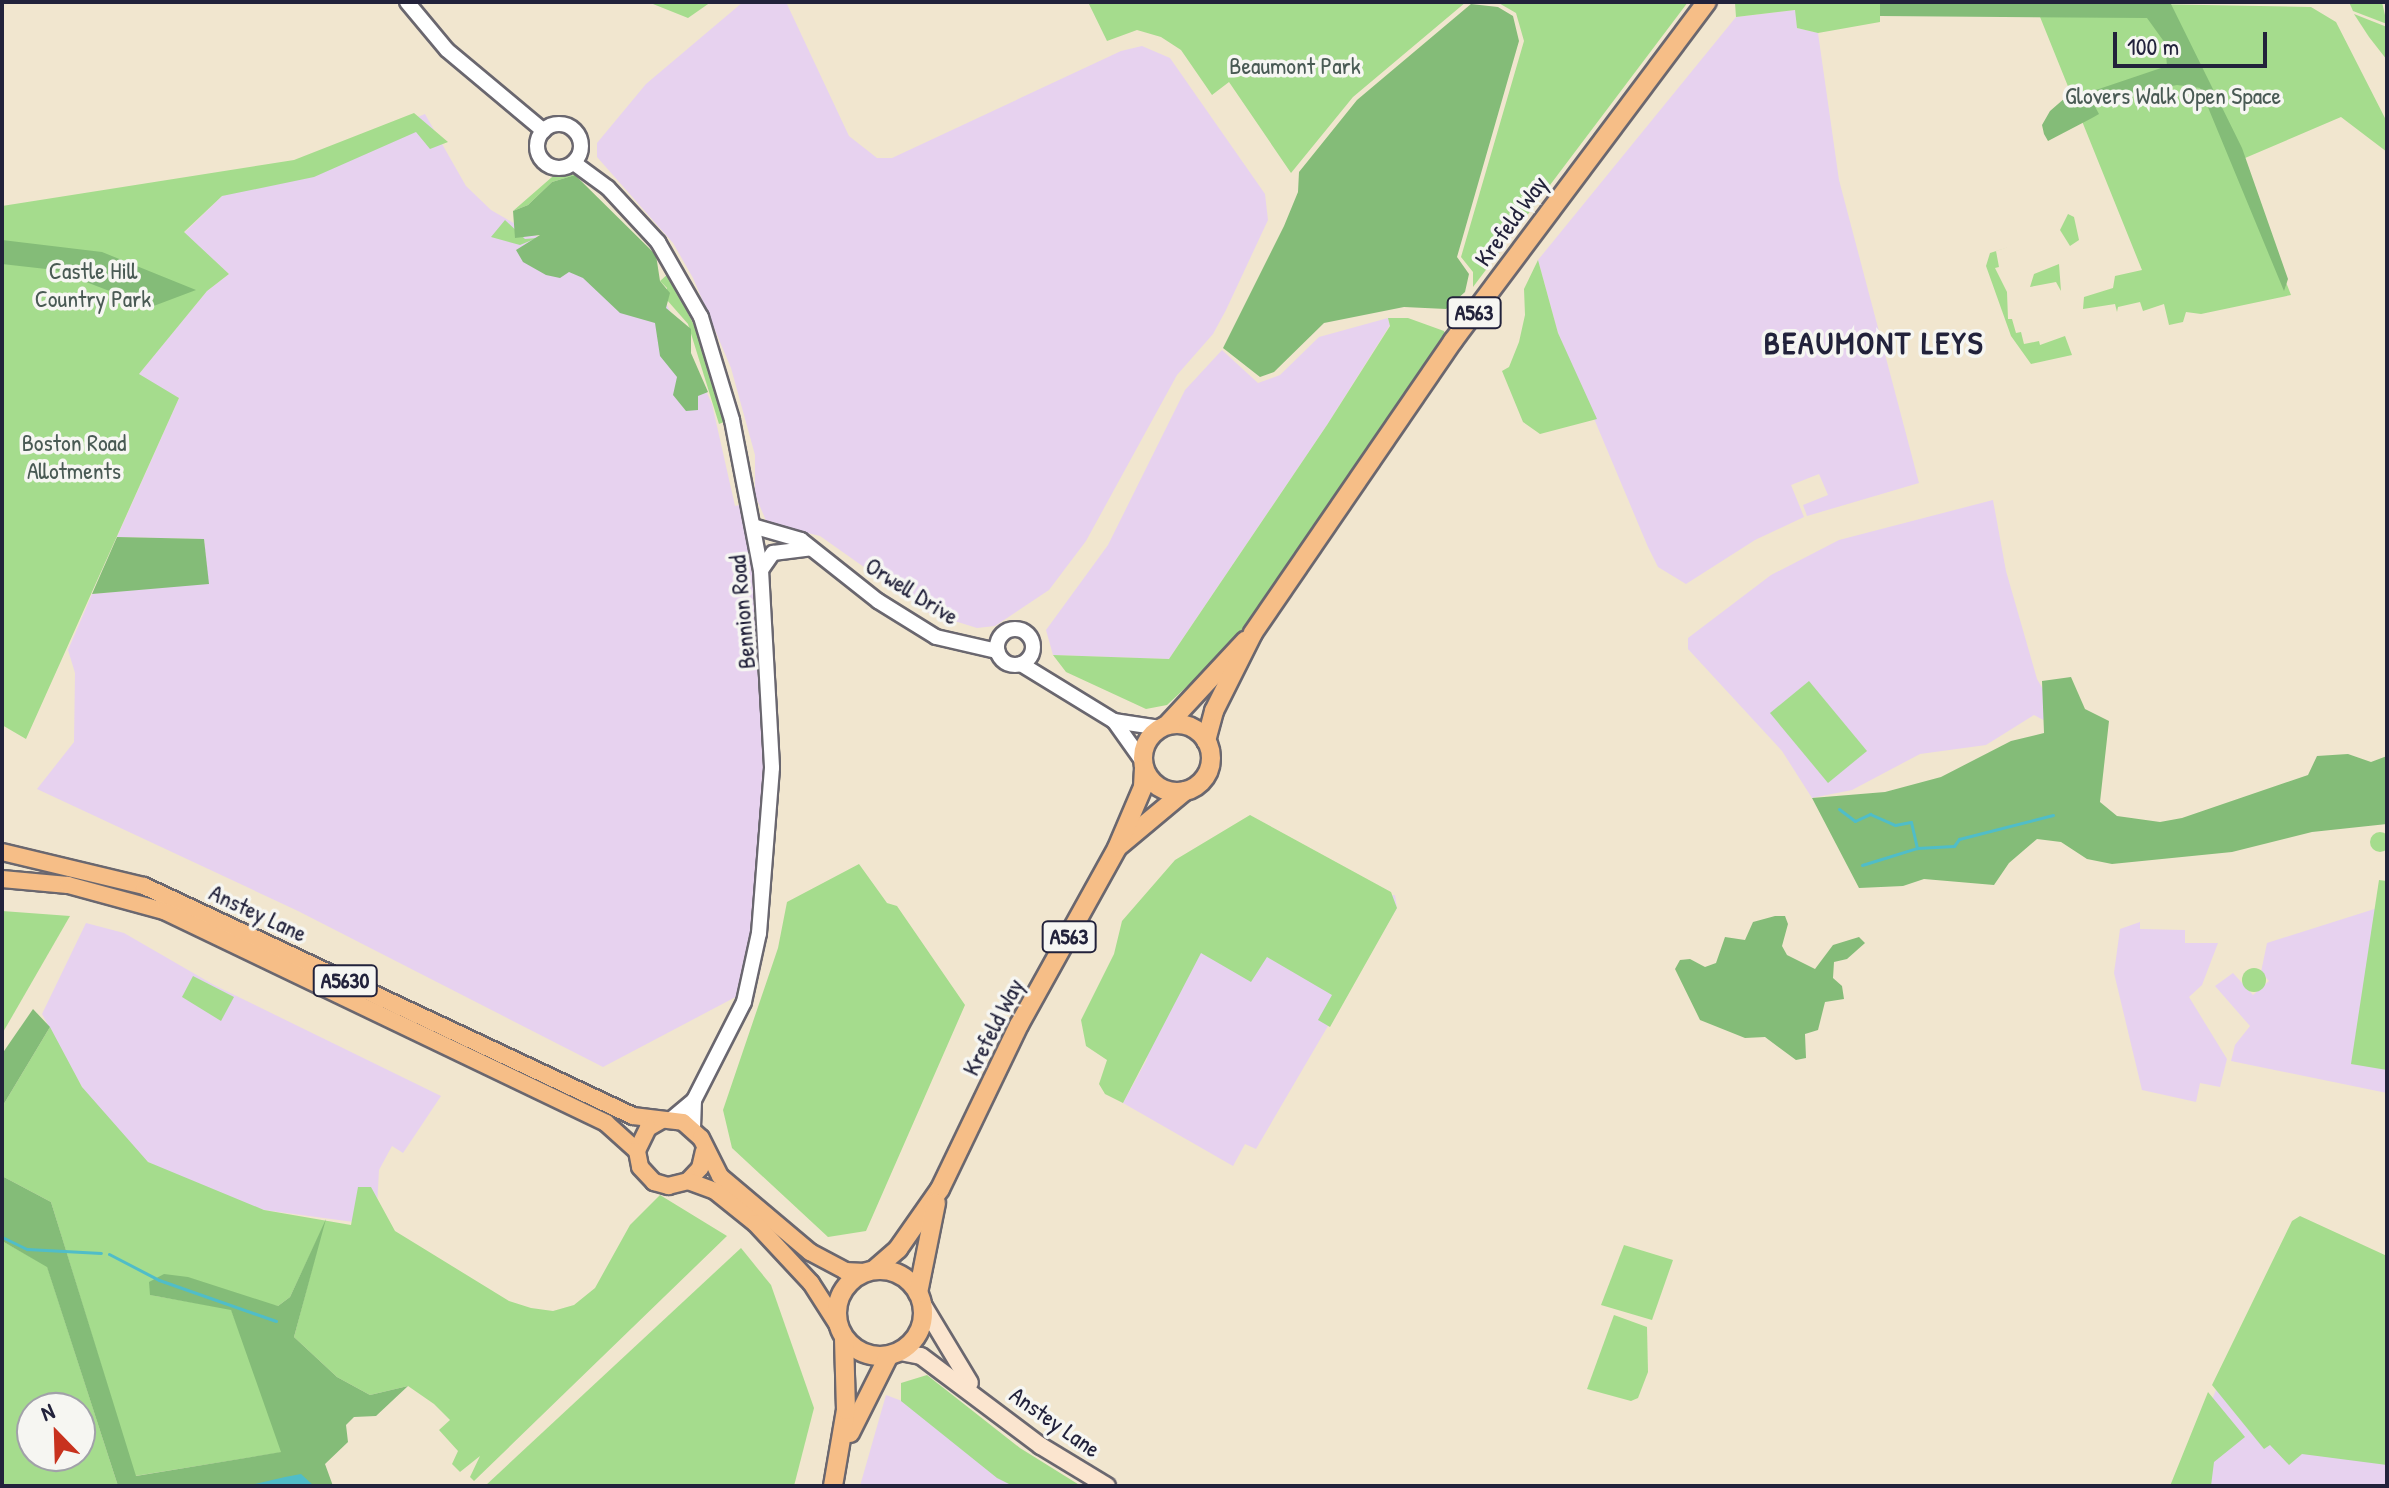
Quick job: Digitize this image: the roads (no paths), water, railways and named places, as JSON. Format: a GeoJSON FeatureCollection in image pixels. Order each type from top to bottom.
{"type":"FeatureCollection","features":[{"type":"Feature","properties":{"kind":"highway","name":"Krefeld Way"},"geometry":{"type":"LineString","coordinates":[[1206,741],[1214,711],[1253,633],[1453,341],[1707,2]]}},
{"type":"Feature","properties":{"kind":"highway","name":"Krefeld Way"},"geometry":{"type":"LineString","coordinates":[[1164,727],[1253,633]]}},
{"type":"Feature","properties":{"kind":"highway"},"geometry":{"type":"LineString","coordinates":[[1186,725],[1206,741],[1211,759],[1206,775],[1185,791],[1157,785],[1144,766],[1149,739],[1164,727],[1186,725]]}},
{"type":"Feature","properties":{"kind":"highway","name":"Krefeld Way"},"geometry":{"type":"LineString","coordinates":[[869,1271],[898,1249],[940,1189],[1019,1025],[1117,848],[1143,787],[1144,766]]}},
{"type":"Feature","properties":{"kind":"highway","name":"Krefeld Way"},"geometry":{"type":"LineString","coordinates":[[1117,848],[1185,791]]}},
{"type":"Feature","properties":{"kind":"highway","name":"Krefeld Way"},"geometry":{"type":"LineString","coordinates":[[920,1298],[940,1189]]}},
{"type":"Feature","properties":{"kind":"highway"},"geometry":{"type":"LineString","coordinates":[[833,1486],[839,1462],[871,1384],[894,1354],[918,1334],[920,1298],[894,1272],[869,1271],[840,1296],[841,1332],[848,1370],[839,1462]]}},
{"type":"Feature","properties":{"kind":"highway"},"geometry":{"type":"LineString","coordinates":[[841,1332],[865,1354],[894,1354]]}},
{"type":"Feature","properties":{"kind":"main road","name":"Anstey Lane"},"geometry":{"type":"LineString","coordinates":[[2,852],[144,886],[633,1116],[693,1128]]}},
{"type":"Feature","properties":{"kind":"main road","name":"Anstey Lane"},"geometry":{"type":"LineString","coordinates":[[2,879],[68,885],[164,911],[306,978],[393,1025],[606,1123],[637,1151]]}},
{"type":"Feature","properties":{"kind":"main road"},"geometry":{"type":"LineString","coordinates":[[665,1120],[648,1128],[637,1151],[640,1167],[654,1182],[668,1186],[688,1181],[700,1168],[704,1151]]}},
{"type":"Feature","properties":{"kind":"main road"},"geometry":{"type":"LineString","coordinates":[[693,1128],[720,1176],[810,1252],[845,1271],[869,1271]]}},
{"type":"Feature","properties":{"kind":"main road"},"geometry":{"type":"LineString","coordinates":[[688,1181],[715,1191],[776,1243],[841,1332]]}},
{"type":"Feature","properties":{"kind":"main road","name":"Anstey Lane"},"geometry":{"type":"LineString","coordinates":[[920,1298],[977,1394]]}},
{"type":"Feature","properties":{"kind":"main road","name":"Anstey Lane"},"geometry":{"type":"LineString","coordinates":[[894,1354],[921,1356],[977,1394],[1041,1446],[1107,1486]]}},
{"type":"Feature","properties":{"kind":"street"},"geometry":{"type":"LineString","coordinates":[[407,2],[447,50],[544,131]]}},
{"type":"Feature","properties":{"kind":"street"},"geometry":{"type":"LineString","coordinates":[[562,124],[574,130],[581,150],[574,163],[555,168],[543,161],[538,143],[544,131],[562,124]]}},
{"type":"Feature","properties":{"kind":"street","name":"Bennion Road"},"geometry":{"type":"LineString","coordinates":[[574,163],[634,215],[682,278],[714,353],[756,527],[772,768],[759,933],[744,1002],[694,1100],[693,1128]]}},
{"type":"Feature","properties":{"kind":"street","name":"Orwell Drive"},"geometry":{"type":"LineString","coordinates":[[756,527],[813,548],[878,601],[936,637],[997,651]]}},
{"type":"Feature","properties":{"kind":"street"},"geometry":{"type":"LineString","coordinates":[[761,570],[773,553],[813,548]]}},
{"type":"Feature","properties":{"kind":"street"},"geometry":{"type":"LineString","coordinates":[[1022,630],[1032,642],[1026,659],[1010,664],[997,651],[1005,632],[1022,630]]}},
{"type":"Feature","properties":{"kind":"street"},"geometry":{"type":"LineString","coordinates":[[1026,659],[1114,721],[1144,766]]}},
{"type":"Feature","properties":{"kind":"street"},"geometry":{"type":"LineString","coordinates":[[1114,721],[1164,727]]}},
{"type":"Feature","properties":{"kind":"street","name":"Bennion Road"},"geometry":{"type":"LineString","coordinates":[[665,1120],[694,1100]]}},
{"type":"Feature","properties":{"kind":"water"},"geometry":{"type":"Polygon","coordinates":[[[301,1474],[314,1486],[247,1486],[285,1477],[301,1474]]]}},
{"type":"Feature","properties":{"kind":"waterway"},"geometry":{"type":"LineString","coordinates":[[1839,809],[1855,821],[1870,814],[1895,825],[1911,822],[1917,848]]}},
{"type":"Feature","properties":{"kind":"waterway"},"geometry":{"type":"LineString","coordinates":[[1862,865],[1917,848],[1954,846],[1959,839],[2053,815]]}},
{"type":"Feature","properties":{"kind":"waterway"},"geometry":{"type":"LineString","coordinates":[[2,1237],[27,1249],[101,1253]]}},
{"type":"Feature","properties":{"kind":"waterway"},"geometry":{"type":"LineString","coordinates":[[109,1254],[159,1280],[276,1321]]}},
{"type":"Feature","properties":{"kind":"district","name":"BEAUMONT LEYS"},"geometry":{"type":"Point","coordinates":[1874,343]}},
{"type":"Feature","properties":{"kind":"park label","name":"Beaumont Park"},"geometry":{"type":"Point","coordinates":[1295,66]}},
{"type":"Feature","properties":{"kind":"park label","name":"Glovers Walk Open Space"},"geometry":{"type":"Point","coordinates":[2173,96]}},
{"type":"Feature","properties":{"kind":"park label","name":"Castle Hill Country Park"},"geometry":{"type":"Point","coordinates":[93,285]}},
{"type":"Feature","properties":{"kind":"park label","name":"Boston Road Allotments"},"geometry":{"type":"Point","coordinates":[74,457]}}]}
